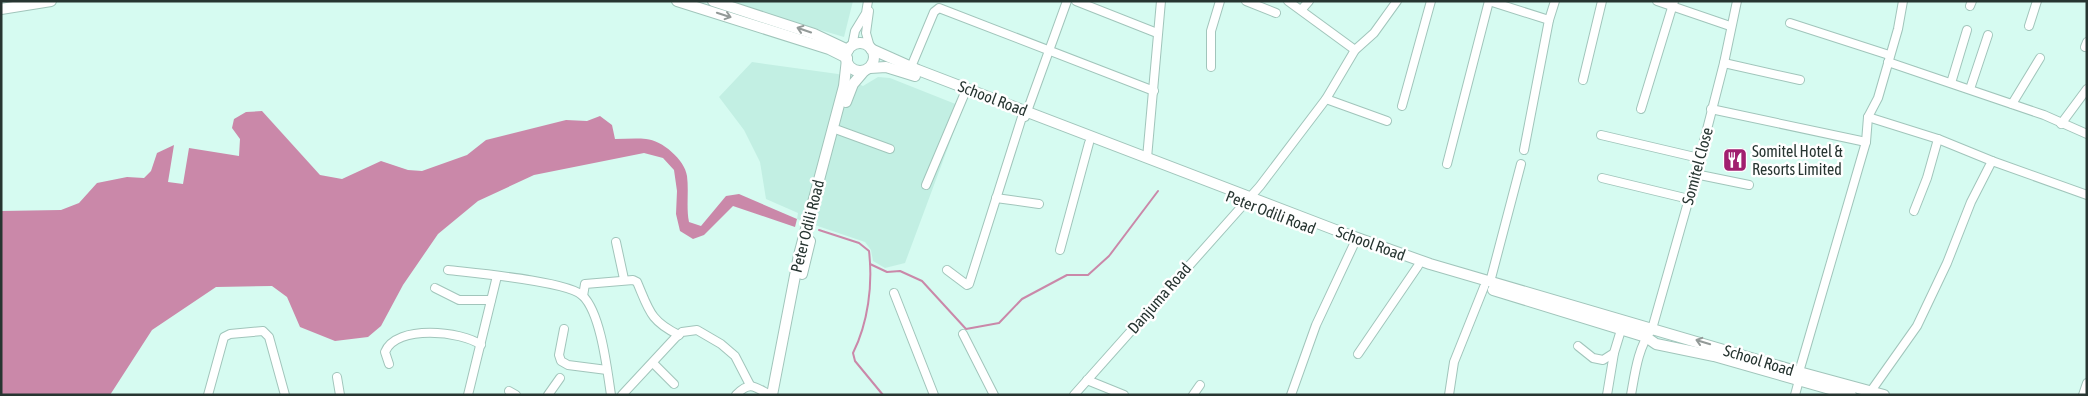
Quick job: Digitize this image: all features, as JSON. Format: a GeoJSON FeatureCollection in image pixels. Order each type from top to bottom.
{"type":"FeatureCollection","features":[{"type":"Feature","properties":{"kind":"main road"},"geometry":{"type":"LineString","coordinates":[[1,9],[51,1]]}},
{"type":"Feature","properties":{"kind":"main road"},"geometry":{"type":"LineString","coordinates":[[677,1],[822,47],[848,53]]}},
{"type":"Feature","properties":{"kind":"main road"},"geometry":{"type":"LineString","coordinates":[[714,1],[812,33],[848,53],[854,70],[867,69],[874,60],[871,48],[861,43],[848,53]]}},
{"type":"Feature","properties":{"kind":"main road","name":"School Road"},"geometry":{"type":"LineString","coordinates":[[871,48],[1025,115],[1147,158],[1246,199],[1487,285],[1799,376],[1884,395]]}},
{"type":"Feature","properties":{"kind":"main road","name":"Peter Odili Road"},"geometry":{"type":"LineString","coordinates":[[771,395],[792,286],[844,86],[848,53]]}},
{"type":"Feature","properties":{"kind":"main road","name":"Peter Odili Road"},"geometry":{"type":"LineString","coordinates":[[779,395],[800,284],[838,130],[850,90],[867,69],[894,69],[1025,115],[1089,143],[1246,199],[1354,244],[1418,266],[1487,285],[1621,330],[1649,333]]}},
{"type":"Feature","properties":{"kind":"main road"},"geometry":{"type":"LineString","coordinates":[[1799,376],[1851,395]]}},
{"type":"Feature","properties":{"kind":"street"},"geometry":{"type":"LineString","coordinates":[[947,270],[966,285],[969,284],[996,198],[1067,1]]}},
{"type":"Feature","properties":{"kind":"street"},"geometry":{"type":"LineString","coordinates":[[1076,1],[1157,33]]}},
{"type":"Feature","properties":{"kind":"street"},"geometry":{"type":"LineString","coordinates":[[1147,158],[1161,1]]}},
{"type":"Feature","properties":{"kind":"street"},"geometry":{"type":"LineString","coordinates":[[1211,67],[1211,31],[1220,1]]}},
{"type":"Feature","properties":{"kind":"street"},"geometry":{"type":"LineString","coordinates":[[1246,1],[1276,13]]}},
{"type":"Feature","properties":{"kind":"street"},"geometry":{"type":"LineString","coordinates":[[1288,1],[1302,9],[1355,50]]}},
{"type":"Feature","properties":{"kind":"street"},"geometry":{"type":"LineString","coordinates":[[1302,9],[1309,1]]}},
{"type":"Feature","properties":{"kind":"street","name":"Danjuma Road"},"geometry":{"type":"LineString","coordinates":[[1074,395],[1246,199],[1260,186],[1326,99],[1355,50],[1374,33],[1398,1]]}},
{"type":"Feature","properties":{"kind":"street"},"geometry":{"type":"LineString","coordinates":[[1402,106],[1431,1]]}},
{"type":"Feature","properties":{"kind":"street"},"geometry":{"type":"LineString","coordinates":[[1447,164],[1489,1],[1549,20]]}},
{"type":"Feature","properties":{"kind":"street"},"geometry":{"type":"LineString","coordinates":[[1524,150],[1549,20],[1555,1]]}},
{"type":"Feature","properties":{"kind":"street"},"geometry":{"type":"LineString","coordinates":[[1583,80],[1602,1]]}},
{"type":"Feature","properties":{"kind":"street"},"geometry":{"type":"LineString","coordinates":[[1657,1],[1673,3],[1730,26]]}},
{"type":"Feature","properties":{"kind":"street","name":"Somitel Close"},"geometry":{"type":"LineString","coordinates":[[1631,395],[1696,174],[1724,63],[1730,26],[1737,1]]}},
{"type":"Feature","properties":{"kind":"street"},"geometry":{"type":"LineString","coordinates":[[1795,395],[1866,142],[1868,117],[1878,98],[1903,1]]}},
{"type":"Feature","properties":{"kind":"street"},"geometry":{"type":"LineString","coordinates":[[2029,26],[2037,1]]}},
{"type":"Feature","properties":{"kind":"street"},"geometry":{"type":"LineString","coordinates":[[848,53],[855,31],[866,13],[868,3]]}},
{"type":"Feature","properties":{"kind":"street"},"geometry":{"type":"LineString","coordinates":[[868,3],[869,11],[866,33],[871,48]]}},
{"type":"Feature","properties":{"kind":"street"},"geometry":{"type":"LineString","coordinates":[[1641,109],[1673,3]]}},
{"type":"Feature","properties":{"kind":"street"},"geometry":{"type":"LineString","coordinates":[[911,67],[934,12],[939,8],[1154,91]]}},
{"type":"Feature","properties":{"kind":"street"},"geometry":{"type":"LineString","coordinates":[[1790,23],[1889,58],[2087,134]]}},
{"type":"Feature","properties":{"kind":"street"},"geometry":{"type":"LineString","coordinates":[[1951,83],[1967,30]]}},
{"type":"Feature","properties":{"kind":"street"},"geometry":{"type":"LineString","coordinates":[[1970,90],[1988,35]]}},
{"type":"Feature","properties":{"kind":"street"},"geometry":{"type":"LineString","coordinates":[[2012,104],[2040,58]]}},
{"type":"Feature","properties":{"kind":"street"},"geometry":{"type":"LineString","coordinates":[[1724,63],[1800,80]]}},
{"type":"Feature","properties":{"kind":"street"},"geometry":{"type":"LineString","coordinates":[[2061,124],[2087,89]]}},
{"type":"Feature","properties":{"kind":"street"},"geometry":{"type":"LineString","coordinates":[[926,186],[964,95]]}},
{"type":"Feature","properties":{"kind":"street"},"geometry":{"type":"LineString","coordinates":[[1326,99],[1387,121]]}},
{"type":"Feature","properties":{"kind":"street"},"geometry":{"type":"LineString","coordinates":[[1711,109],[1866,142]]}},
{"type":"Feature","properties":{"kind":"street"},"geometry":{"type":"LineString","coordinates":[[1868,117],[1938,139],[1992,161],[2087,195]]}},
{"type":"Feature","properties":{"kind":"street"},"geometry":{"type":"LineString","coordinates":[[838,130],[890,149]]}},
{"type":"Feature","properties":{"kind":"street"},"geometry":{"type":"LineString","coordinates":[[1601,135],[1699,158]]}},
{"type":"Feature","properties":{"kind":"street"},"geometry":{"type":"LineString","coordinates":[[1914,211],[1927,178],[1938,139]]}},
{"type":"Feature","properties":{"kind":"street"},"geometry":{"type":"LineString","coordinates":[[1060,250],[1089,143]]}},
{"type":"Feature","properties":{"kind":"street"},"geometry":{"type":"LineString","coordinates":[[1871,391],[1917,326],[1947,263],[1971,202],[1992,161]]}},
{"type":"Feature","properties":{"kind":"street"},"geometry":{"type":"LineString","coordinates":[[1449,395],[1454,362],[1487,285],[1520,164]]}},
{"type":"Feature","properties":{"kind":"street"},"geometry":{"type":"LineString","coordinates":[[1696,174],[1749,185]]}},
{"type":"Feature","properties":{"kind":"street"},"geometry":{"type":"LineString","coordinates":[[1602,178],[1689,199]]}},
{"type":"Feature","properties":{"kind":"street"},"geometry":{"type":"LineString","coordinates":[[996,198],[1039,204]]}},
{"type":"Feature","properties":{"kind":"street"},"geometry":{"type":"LineString","coordinates":[[616,242],[624,280]]}},
{"type":"Feature","properties":{"kind":"street"},"geometry":{"type":"LineString","coordinates":[[1291,395],[1316,325],[1354,244]]}},
{"type":"Feature","properties":{"kind":"street"},"geometry":{"type":"LineString","coordinates":[[1358,354],[1418,266]]}},
{"type":"Feature","properties":{"kind":"street"},"geometry":{"type":"LineString","coordinates":[[448,270],[545,283],[574,290],[583,296],[598,327],[611,395]]}},
{"type":"Feature","properties":{"kind":"street"},"geometry":{"type":"LineString","coordinates":[[468,395],[497,276]]}},
{"type":"Feature","properties":{"kind":"street"},"geometry":{"type":"LineString","coordinates":[[583,296],[585,284],[624,280],[637,282],[655,320],[662,327],[679,335]]}},
{"type":"Feature","properties":{"kind":"street"},"geometry":{"type":"LineString","coordinates":[[435,288],[459,300],[491,300]]}},
{"type":"Feature","properties":{"kind":"street"},"geometry":{"type":"LineString","coordinates":[[894,293],[934,395]]}},
{"type":"Feature","properties":{"kind":"street"},"geometry":{"type":"LineString","coordinates":[[564,329],[559,355],[561,361],[568,365],[607,370]]}},
{"type":"Feature","properties":{"kind":"street"},"geometry":{"type":"LineString","coordinates":[[622,395],[682,332],[697,330],[721,344],[735,356],[750,385],[771,395]]}},
{"type":"Feature","properties":{"kind":"street"},"geometry":{"type":"LineString","coordinates":[[1607,395],[1614,353],[1621,330]]}},
{"type":"Feature","properties":{"kind":"street"},"geometry":{"type":"LineString","coordinates":[[208,395],[224,337],[230,334],[262,331],[269,337],[285,395]]}},
{"type":"Feature","properties":{"kind":"street"},"geometry":{"type":"LineString","coordinates":[[389,364],[385,352],[386,348],[396,340],[415,332],[463,336],[472,338],[481,345]]}},
{"type":"Feature","properties":{"kind":"street"},"geometry":{"type":"LineString","coordinates":[[963,334],[994,395]]}},
{"type":"Feature","properties":{"kind":"street"},"geometry":{"type":"LineString","coordinates":[[1578,346],[1593,358],[1602,360],[1614,353]]}},
{"type":"Feature","properties":{"kind":"street"},"geometry":{"type":"LineString","coordinates":[[653,363],[674,384]]}},
{"type":"Feature","properties":{"kind":"street"},"geometry":{"type":"LineString","coordinates":[[337,377],[340,395]]}},
{"type":"Feature","properties":{"kind":"street"},"geometry":{"type":"LineString","coordinates":[[548,395],[560,378]]}},
{"type":"Feature","properties":{"kind":"street"},"geometry":{"type":"LineString","coordinates":[[1087,380],[1124,395]]}},
{"type":"Feature","properties":{"kind":"street"},"geometry":{"type":"LineString","coordinates":[[2083,395],[2087,383]]}},
{"type":"Feature","properties":{"kind":"street"},"geometry":{"type":"LineString","coordinates":[[736,395],[746,386],[750,385]]}},
{"type":"Feature","properties":{"kind":"street"},"geometry":{"type":"LineString","coordinates":[[1193,395],[1200,385]]}},
{"type":"Feature","properties":{"kind":"shaded area"},"geometry":{"type":"Polygon","coordinates":[[[724,1],[853,1],[844,37],[724,1]]]}},
{"type":"Feature","properties":{"kind":"shaded area"},"geometry":{"type":"Polygon","coordinates":[[[752,62],[838,74],[863,86],[878,77],[890,78],[963,107],[905,263],[885,268],[873,261],[871,250],[865,242],[797,219],[798,213],[766,199],[760,162],[744,130],[719,97],[752,62]]]}},
{"type":"Feature","properties":{"kind":"shaded area"},"geometry":{"type":"Polygon","coordinates":[[[262,111],[320,175],[342,179],[381,161],[408,170],[422,171],[467,155],[486,140],[566,120],[587,121],[600,116],[612,125],[615,139],[652,140],[672,152],[682,164],[687,176],[689,222],[701,226],[726,196],[739,194],[797,219],[795,227],[733,206],[704,235],[693,239],[680,231],[676,214],[677,191],[674,170],[663,158],[644,153],[534,175],[478,201],[438,234],[403,285],[381,326],[368,337],[335,341],[300,327],[287,297],[272,286],[216,287],[152,330],[110,395],[1,395],[1,211],[61,210],[79,203],[97,183],[127,177],[144,178],[151,171],[157,153],[174,145],[168,182],[183,184],[189,148],[239,156],[240,139],[232,128],[234,119],[246,112],[262,111]]]}},
{"type":"Feature","properties":{"kind":"waterway"},"geometry":{"type":"LineString","coordinates":[[870,264],[887,272],[900,271],[922,281],[966,329],[999,323],[1022,299],[1067,275],[1088,275],[1109,256],[1158,191]]}},
{"type":"Feature","properties":{"kind":"waterway"},"geometry":{"type":"LineString","coordinates":[[819,230],[859,243],[869,251],[870,290],[866,317],[853,353],[855,361],[883,395]]}},
{"type":"Feature","properties":{"kind":"place","name":"Somitel Hotel & Resorts Limited"},"geometry":{"type":"Point","coordinates":[1735,160]}}]}
